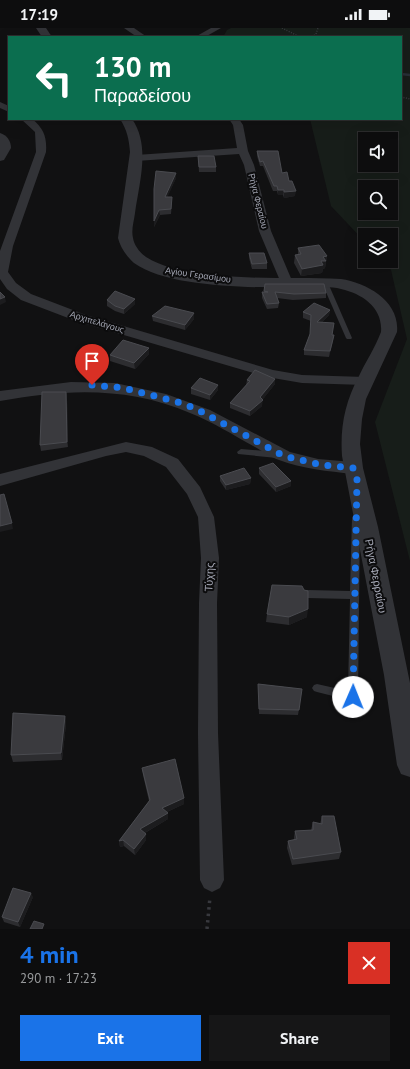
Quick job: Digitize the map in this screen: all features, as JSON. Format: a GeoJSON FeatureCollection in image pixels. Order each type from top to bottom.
{"type":"FeatureCollection","features":[{"type":"Feature","properties":{"kind":"street"},"geometry":{"type":"LineString","coordinates":[[128,28],[141,36]]}},
{"type":"Feature","properties":{"kind":"street"},"geometry":{"type":"LineString","coordinates":[[201,36],[216,28]]}},
{"type":"Feature","properties":{"kind":"street","name":"Αρχιπελάγους"},"geometry":{"type":"LineString","coordinates":[[28,120],[36,125],[42,136],[41,152],[7,246],[2,272],[11,286],[26,297],[81,318],[272,374],[302,379],[365,381]]}},
{"type":"Feature","properties":{"kind":"street","name":"Αγίου Γερασίμου"},"geometry":{"type":"LineString","coordinates":[[127,120],[132,127],[135,136],[136,158],[129,202],[126,240],[139,259],[161,270],[176,274],[209,279],[288,283]]}},
{"type":"Feature","properties":{"kind":"street","name":"Ρήγα Φεραίου"},"geometry":{"type":"LineString","coordinates":[[235,120],[238,125],[249,165],[265,231],[288,283]]}},
{"type":"Feature","properties":{"kind":"street"},"geometry":{"type":"LineString","coordinates":[[0,136],[6,142],[6,148],[0,158]]}},
{"type":"Feature","properties":{"kind":"street"},"geometry":{"type":"LineString","coordinates":[[136,158],[244,151]]}},
{"type":"Feature","properties":{"kind":"street","name":"Ρήγα Φερραίου"},"geometry":{"type":"LineString","coordinates":[[288,283],[341,284],[358,288],[373,297],[384,308],[389,330],[380,353],[365,381],[353,411],[351,433],[355,473],[405,719],[410,765]]}},
{"type":"Feature","properties":{"kind":"street"},"geometry":{"type":"LineString","coordinates":[[0,396],[70,386],[92,385],[124,388],[185,404],[284,456],[355,473]]}},
{"type":"Feature","properties":{"kind":"street","name":"Τύχης"},"geometry":{"type":"LineString","coordinates":[[0,480],[106,451],[126,448],[147,451],[167,460],[185,478],[194,491],[206,517],[210,558],[208,603],[208,718],[212,880]]}},
{"type":"Feature","properties":{"kind":"lane"},"geometry":{"type":"LineString","coordinates":[[325,283],[349,338]]}},
{"type":"Feature","properties":{"kind":"lane"},"geometry":{"type":"LineString","coordinates":[[241,452],[284,456]]}},
{"type":"Feature","properties":{"kind":"lane"},"geometry":{"type":"LineString","coordinates":[[317,688],[353,697],[355,473]]}},
{"type":"Feature","properties":{"kind":"lane"},"geometry":{"type":"LineString","coordinates":[[307,594],[355,595]]}},
{"type":"Feature","properties":{"kind":"path"},"geometry":{"type":"LineString","coordinates":[[282,28],[298,36]]}},
{"type":"Feature","properties":{"kind":"path"},"geometry":{"type":"LineString","coordinates":[[207,929],[212,880]]}},
{"type":"Feature","properties":{"kind":"shaded area"},"geometry":{"type":"Polygon","coordinates":[[[231,28],[410,28],[410,561],[375,422],[407,339],[391,270],[389,268],[398,268],[398,228],[358,228],[358,235],[331,206],[310,120],[402,120],[402,36],[224,36],[227,30],[231,28]]]}},
{"type":"Feature","properties":{"kind":"building"},"geometry":{"type":"Polygon","coordinates":[[[257,151],[278,151],[282,173],[287,172],[289,181],[292,181],[296,191],[284,192],[284,190],[278,190],[277,186],[274,186],[263,161],[260,162],[257,151]]]}},
{"type":"Feature","properties":{"kind":"building"},"geometry":{"type":"Polygon","coordinates":[[[198,156],[214,156],[216,167],[199,167],[198,156]]]}},
{"type":"Feature","properties":{"kind":"building"},"geometry":{"type":"Polygon","coordinates":[[[156,171],[176,173],[165,197],[172,197],[171,209],[159,210],[154,221],[154,189],[156,171]]]}},
{"type":"Feature","properties":{"kind":"building"},"geometry":{"type":"Polygon","coordinates":[[[319,245],[327,256],[323,257],[326,261],[321,261],[323,265],[302,269],[295,255],[301,254],[298,248],[319,245]]]}},
{"type":"Feature","properties":{"kind":"building"},"geometry":{"type":"Polygon","coordinates":[[[249,253],[264,253],[267,263],[252,264],[249,253]]]}},
{"type":"Feature","properties":{"kind":"building"},"geometry":{"type":"Polygon","coordinates":[[[265,284],[324,284],[326,293],[294,294],[275,292],[279,303],[267,304],[262,292],[268,292],[264,291],[265,284]]]}},
{"type":"Feature","properties":{"kind":"building"},"geometry":{"type":"Polygon","coordinates":[[[115,291],[135,299],[124,309],[115,306],[107,300],[115,291]]]}},
{"type":"Feature","properties":{"kind":"building"},"geometry":{"type":"Polygon","coordinates":[[[0,292],[5,297],[0,299],[0,292]]]}},
{"type":"Feature","properties":{"kind":"building"},"geometry":{"type":"Polygon","coordinates":[[[314,303],[330,310],[317,322],[334,323],[332,335],[334,335],[330,351],[304,350],[310,334],[311,315],[303,312],[314,303]]]}},
{"type":"Feature","properties":{"kind":"building"},"geometry":{"type":"Polygon","coordinates":[[[165,306],[194,313],[185,325],[152,316],[165,306]]]}},
{"type":"Feature","properties":{"kind":"building"},"geometry":{"type":"Polygon","coordinates":[[[123,340],[149,348],[134,363],[110,355],[123,340]]]}},
{"type":"Feature","properties":{"kind":"building"},"geometry":{"type":"Polygon","coordinates":[[[255,370],[275,379],[260,397],[263,400],[250,411],[230,403],[250,381],[247,380],[255,370]]]}},
{"type":"Feature","properties":{"kind":"building"},"geometry":{"type":"Polygon","coordinates":[[[200,378],[218,385],[210,395],[191,388],[200,378]]]}},
{"type":"Feature","properties":{"kind":"building"},"geometry":{"type":"Polygon","coordinates":[[[42,392],[66,392],[67,442],[40,445],[42,392]]]}},
{"type":"Feature","properties":{"kind":"building"},"geometry":{"type":"Polygon","coordinates":[[[273,463],[291,481],[276,487],[259,468],[273,463]]]}},
{"type":"Feature","properties":{"kind":"building"},"geometry":{"type":"Polygon","coordinates":[[[244,468],[251,478],[226,485],[220,476],[244,468]]]}},
{"type":"Feature","properties":{"kind":"building"},"geometry":{"type":"Polygon","coordinates":[[[4,494],[12,523],[0,526],[0,495],[4,494]]]}},
{"type":"Feature","properties":{"kind":"building"},"geometry":{"type":"Polygon","coordinates":[[[272,585],[302,586],[304,590],[308,591],[308,609],[289,617],[267,614],[272,585]]]}},
{"type":"Feature","properties":{"kind":"building"},"geometry":{"type":"Polygon","coordinates":[[[258,684],[302,689],[299,710],[259,709],[258,684]]]}},
{"type":"Feature","properties":{"kind":"building"},"geometry":{"type":"Polygon","coordinates":[[[13,713],[65,716],[61,753],[11,755],[13,713]]]}},
{"type":"Feature","properties":{"kind":"building"},"geometry":{"type":"Polygon","coordinates":[[[175,759],[184,798],[162,808],[168,813],[140,829],[146,834],[134,849],[123,840],[119,841],[150,800],[142,768],[175,759]]]}},
{"type":"Feature","properties":{"kind":"building"},"geometry":{"type":"Polygon","coordinates":[[[322,816],[334,816],[341,852],[293,859],[288,841],[297,839],[295,831],[313,830],[313,822],[322,824],[322,816]]]}},
{"type":"Feature","properties":{"kind":"building"},"geometry":{"type":"Polygon","coordinates":[[[13,888],[31,893],[18,922],[2,917],[13,888]]]}},
{"type":"Feature","properties":{"kind":"building"},"geometry":{"type":"Polygon","coordinates":[[[34,921],[44,924],[42,929],[30,929],[34,921]]]}},
{"type":"Feature","properties":{"kind":"waterway"},"geometry":{"type":"LineString","coordinates":[[402,74],[410,75]]}},
{"type":"Feature","properties":{"kind":"route"},"geometry":{"type":"LineString","coordinates":[[92,385],[124,388],[185,404],[284,456],[304,462],[353,468],[357,479],[353,697]]}}]}
